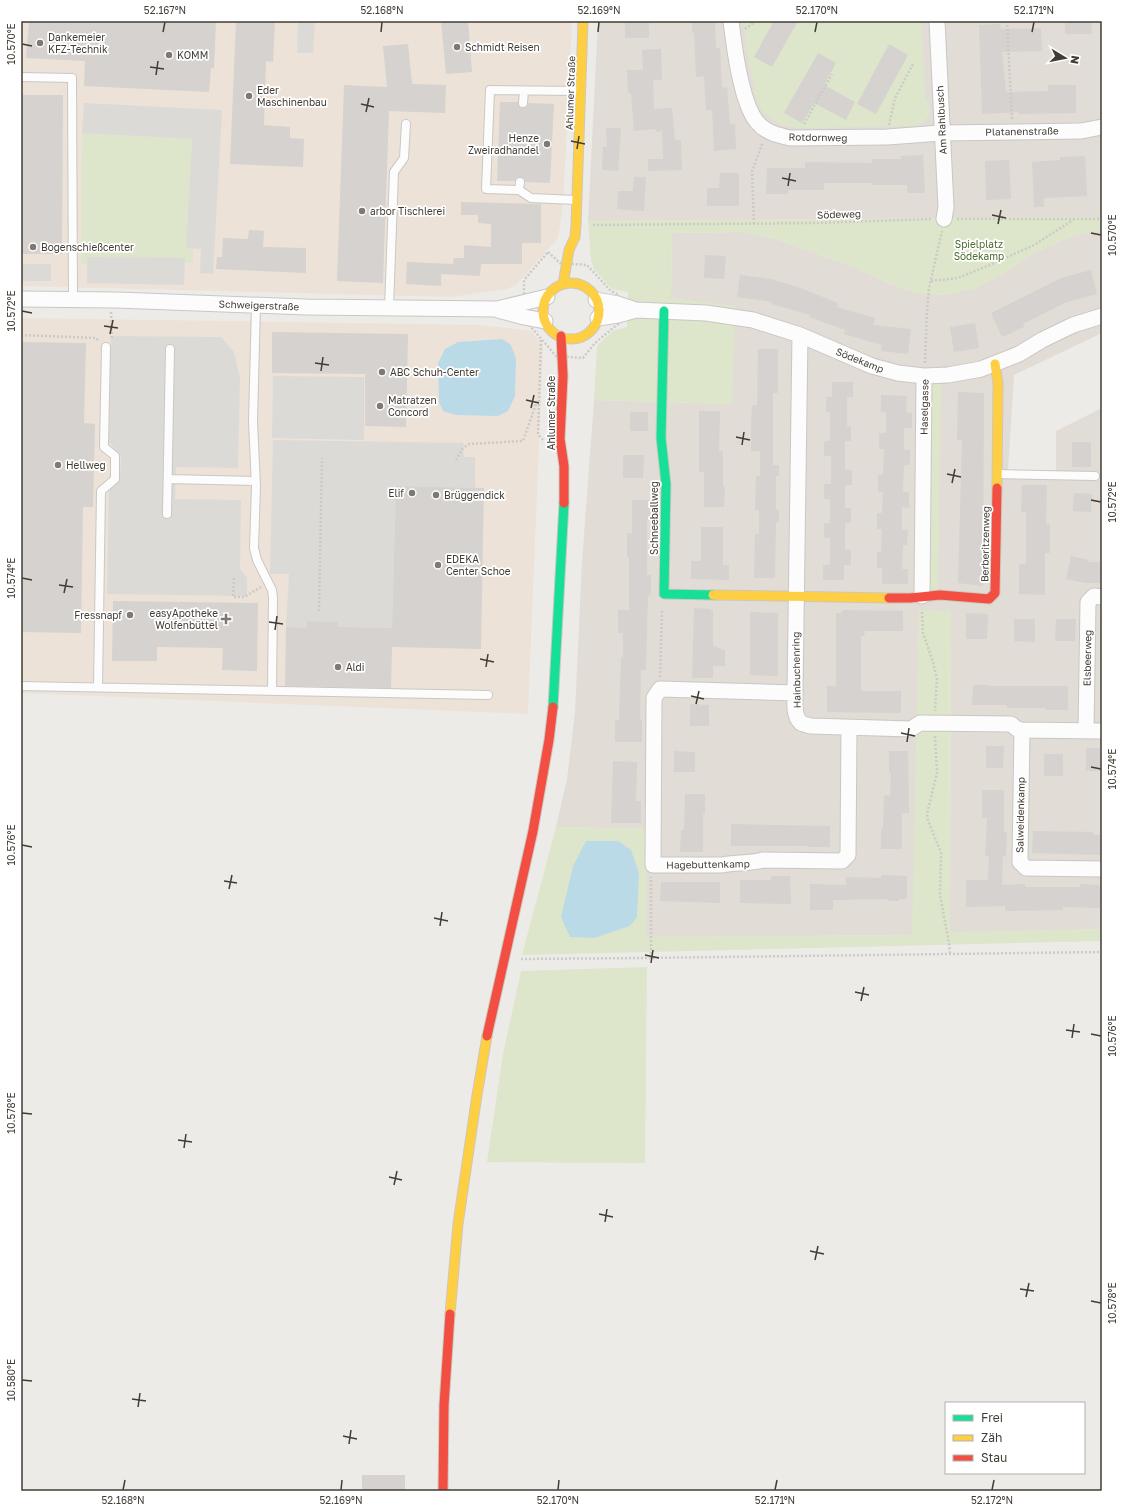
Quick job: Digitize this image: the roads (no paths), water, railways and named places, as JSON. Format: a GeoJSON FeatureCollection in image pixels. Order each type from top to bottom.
{"type":"FeatureCollection","features":[{"type":"Feature","properties":{"kind":"main road","name":"Ahlumer Straße"},"geometry":{"type":"LineString","coordinates":[[563,284],[569,250],[575,237],[576,225],[583,21]]}},
{"type":"Feature","properties":{"kind":"main road","name":"Ahlumer Straße"},"geometry":{"type":"LineString","coordinates":[[575,237],[580,251]]}},
{"type":"Feature","properties":{"kind":"main road"},"geometry":{"type":"LineString","coordinates":[[581,281],[596,300],[598,306],[598,318],[592,329],[582,336],[571,338],[561,336],[551,330],[545,321],[543,309],[547,297],[554,289],[563,284],[581,281]]}},
{"type":"Feature","properties":{"kind":"main road","name":"Schneeballweg"},"geometry":{"type":"LineString","coordinates":[[664,311],[661,438],[664,454],[666,484],[664,594],[795,596]]}},
{"type":"Feature","properties":{"kind":"main road","name":"Ahlumer Straße"},"geometry":{"type":"LineString","coordinates":[[443,1491],[444,1405],[458,1224],[477,1095],[504,959],[533,831],[543,779],[554,693],[563,540],[564,466],[560,439],[563,376],[561,336]]}},
{"type":"Feature","properties":{"kind":"main road"},"geometry":{"type":"LineString","coordinates":[[579,346],[582,336]]}},
{"type":"Feature","properties":{"kind":"main road","name":"Berberitzenweg"},"geometry":{"type":"LineString","coordinates":[[795,596],[910,598],[922,596],[956,596],[989,599],[996,594],[998,383],[995,364]]}},
{"type":"Feature","properties":{"kind":"main road","name":"Ahlumer Straße"},"geometry":{"type":"LineString","coordinates":[[564,466],[570,446]]}},
{"type":"Feature","properties":{"kind":"street","name":"Rotdornweg"},"geometry":{"type":"LineString","coordinates":[[731,21],[746,103],[757,123],[767,131],[784,137],[803,138],[887,137],[941,133]]}},
{"type":"Feature","properties":{"kind":"street","name":"Am Rahlbusch"},"geometry":{"type":"LineString","coordinates":[[936,21],[946,207],[944,219]]}},
{"type":"Feature","properties":{"kind":"street","name":"Platanenstraße"},"geometry":{"type":"LineString","coordinates":[[941,133],[1081,131],[1102,127]]}},
{"type":"Feature","properties":{"kind":"street","name":"Schweigerstraße"},"geometry":{"type":"LineString","coordinates":[[21,299],[306,307],[497,309],[547,297]]}},
{"type":"Feature","properties":{"kind":"street","name":"Södekamp"},"geometry":{"type":"LineString","coordinates":[[596,300],[636,310],[706,313],[731,316],[773,325],[800,334],[872,366],[898,373],[924,376],[966,372],[995,364],[1019,354],[1042,340],[1073,325],[1102,316]]}},
{"type":"Feature","properties":{"kind":"street","name":"Schweigerstraße"},"geometry":{"type":"LineString","coordinates":[[497,309],[524,317],[545,321]]}},
{"type":"Feature","properties":{"kind":"street","name":"Södekamp"},"geometry":{"type":"LineString","coordinates":[[598,318],[636,310]]}},
{"type":"Feature","properties":{"kind":"street","name":"Hainbuchenring"},"geometry":{"type":"LineString","coordinates":[[800,334],[795,596],[795,708],[797,717],[801,723],[810,726],[912,729],[920,723],[1011,724],[1017,729],[1022,730],[1102,731]]}},
{"type":"Feature","properties":{"kind":"street","name":"Haselgasse"},"geometry":{"type":"LineString","coordinates":[[922,596],[924,376]]}},
{"type":"Feature","properties":{"kind":"street","name":"Elsbeerweg"},"geometry":{"type":"LineString","coordinates":[[1086,731],[1088,602],[1094,596],[1102,596]]}},
{"type":"Feature","properties":{"kind":"street","name":"Hagebuttenkamp"},"geometry":{"type":"LineString","coordinates":[[795,693],[660,690],[654,698],[653,864],[722,865],[732,863],[754,863],[763,860],[842,861],[848,855],[849,728]]}},
{"type":"Feature","properties":{"kind":"street","name":"Salweidenkamp"},"geometry":{"type":"LineString","coordinates":[[1022,730],[1020,862],[1026,868],[1102,869]]}},
{"type":"Feature","properties":{"kind":"lane"},"geometry":{"type":"LineString","coordinates":[[21,77],[72,78],[73,300]]}},
{"type":"Feature","properties":{"kind":"lane"},"geometry":{"type":"LineString","coordinates":[[577,200],[532,198],[519,190],[486,189],[490,90],[581,91]]}},
{"type":"Feature","properties":{"kind":"lane"},"geometry":{"type":"LineString","coordinates":[[523,103],[524,91]]}},
{"type":"Feature","properties":{"kind":"lane"},"geometry":{"type":"LineString","coordinates":[[389,308],[394,172],[404,158],[406,124]]}},
{"type":"Feature","properties":{"kind":"lane"},"geometry":{"type":"LineString","coordinates":[[519,190],[520,182]]}},
{"type":"Feature","properties":{"kind":"lane"},"geometry":{"type":"LineString","coordinates":[[256,305],[253,421],[255,481],[254,548],[257,560],[272,590],[274,598],[272,690]]}},
{"type":"Feature","properties":{"kind":"lane"},"geometry":{"type":"LineString","coordinates":[[98,688],[101,491],[115,479],[116,456],[104,447],[106,347]]}},
{"type":"Feature","properties":{"kind":"lane"},"geometry":{"type":"LineString","coordinates":[[167,514],[170,349]]}},
{"type":"Feature","properties":{"kind":"lane"},"geometry":{"type":"LineString","coordinates":[[997,474],[1095,476]]}},
{"type":"Feature","properties":{"kind":"lane"},"geometry":{"type":"LineString","coordinates":[[168,479],[255,481]]}},
{"type":"Feature","properties":{"kind":"lane"},"geometry":{"type":"LineString","coordinates":[[21,686],[488,695]]}},
{"type":"Feature","properties":{"kind":"water"},"geometry":{"type":"Polygon","coordinates":[[[502,339],[511,345],[516,359],[515,396],[508,411],[498,416],[456,415],[443,411],[439,402],[438,363],[445,349],[458,342],[502,339]]]}},
{"type":"Feature","properties":{"kind":"water"},"geometry":{"type":"Polygon","coordinates":[[[586,841],[618,841],[631,850],[639,873],[637,917],[630,926],[594,938],[570,937],[561,917],[573,866],[586,841]]]}},
{"type":"Feature","properties":{"kind":"place","name":"Dankemeier KFZ-Technik"},"geometry":{"type":"Point","coordinates":[40,43]}},
{"type":"Feature","properties":{"kind":"place","name":"Schmidt Reisen"},"geometry":{"type":"Point","coordinates":[457,47]}},
{"type":"Feature","properties":{"kind":"place","name":"KOMM"},"geometry":{"type":"Point","coordinates":[169,55]}},
{"type":"Feature","properties":{"kind":"place","name":"Eder Maschinenbau"},"geometry":{"type":"Point","coordinates":[249,96]}},
{"type":"Feature","properties":{"kind":"place","name":"Henze Zweiradhandel"},"geometry":{"type":"Point","coordinates":[547,144]}},
{"type":"Feature","properties":{"kind":"place","name":"arbor Tischlerei"},"geometry":{"type":"Point","coordinates":[362,211]}},
{"type":"Feature","properties":{"kind":"place","name":"Bogenschießcenter"},"geometry":{"type":"Point","coordinates":[33,247]}},
{"type":"Feature","properties":{"kind":"place","name":"ABC Schuh-Center"},"geometry":{"type":"Point","coordinates":[382,372]}},
{"type":"Feature","properties":{"kind":"place","name":"Matratzen Concord"},"geometry":{"type":"Point","coordinates":[380,406]}},
{"type":"Feature","properties":{"kind":"place","name":"Hellweg"},"geometry":{"type":"Point","coordinates":[58,465]}},
{"type":"Feature","properties":{"kind":"place","name":"Elif"},"geometry":{"type":"Point","coordinates":[412,493]}},
{"type":"Feature","properties":{"kind":"place","name":"Brüggendick"},"geometry":{"type":"Point","coordinates":[436,495]}},
{"type":"Feature","properties":{"kind":"place","name":"EDEKA Center Schoe"},"geometry":{"type":"Point","coordinates":[438,565]}},
{"type":"Feature","properties":{"kind":"place","name":"Fressnapf"},"geometry":{"type":"Point","coordinates":[130,615]}},
{"type":"Feature","properties":{"kind":"place","name":"easyApotheke Wolfenbüttel"},"geometry":{"type":"Point","coordinates":[226,619]}},
{"type":"Feature","properties":{"kind":"place","name":"Aldi"},"geometry":{"type":"Point","coordinates":[338,667]}},
{"type":"Feature","properties":{"kind":"park label","name":"Spielplatz Södekamp"},"geometry":{"type":"Point","coordinates":[979,250]}}]}
